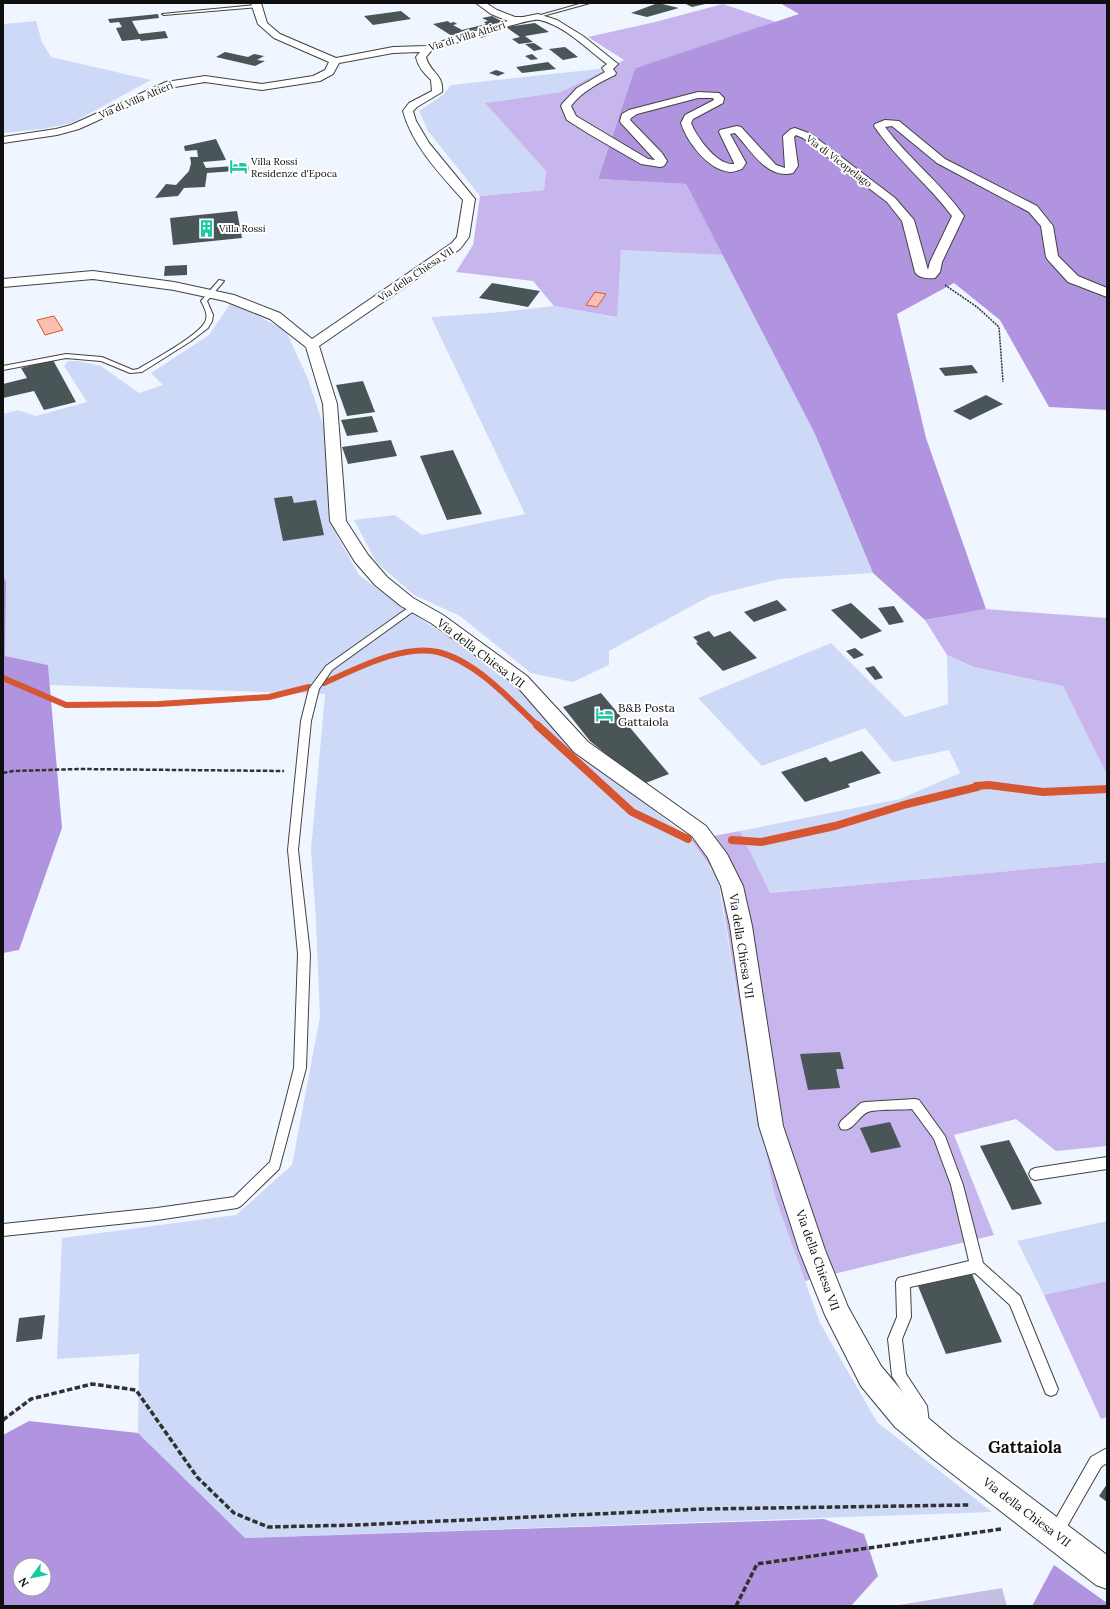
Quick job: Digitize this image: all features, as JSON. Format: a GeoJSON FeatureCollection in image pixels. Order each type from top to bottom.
{"type":"FeatureCollection","features":[{"type":"Feature","properties":{"kind":"street"},"geometry":{"type":"LineString","coordinates":[[481,3],[493,12],[520,20],[539,16]]}},
{"type":"Feature","properties":{"kind":"street"},"geometry":{"type":"LineString","coordinates":[[256,4],[263,24],[277,36],[335,61]]}},
{"type":"Feature","properties":{"kind":"street","name":"Via di Vicopelago"},"geometry":{"type":"LineString","coordinates":[[539,16],[560,25],[613,64],[607,68],[611,72],[582,88],[572,97],[566,106],[571,118],[645,162],[660,164],[661,161],[658,155],[625,121],[626,116],[633,112],[698,95],[715,94],[719,98],[719,101],[689,117],[686,123],[688,131],[695,142],[715,161],[728,168],[738,167],[740,163],[724,132],[737,129],[772,167],[782,171],[789,171],[792,166],[788,136],[795,131],[802,133],[891,200],[908,220],[920,272],[930,275],[934,272]]}},
{"type":"Feature","properties":{"kind":"street","name":"Via di Villa Altieri"},"geometry":{"type":"LineString","coordinates":[[3,140],[57,132],[75,127],[166,85],[174,83],[205,79],[262,87],[316,79],[329,72],[335,61],[402,49],[428,49],[520,20]]}},
{"type":"Feature","properties":{"kind":"street","name":"Via della Chiesa VII"},"geometry":{"type":"LineString","coordinates":[[428,49],[421,57],[424,66],[436,77],[438,84],[437,92],[413,105],[408,111],[409,117],[412,127],[447,175],[468,199],[463,237],[456,246],[312,345],[330,404],[338,521],[361,558],[381,581],[407,602],[437,619],[520,680],[581,747],[699,831],[717,854],[732,886],[741,926],[771,1126],[812,1250],[838,1315],[871,1376],[905,1417],[922,1432],[1107,1574]]}},
{"type":"Feature","properties":{"kind":"street"},"geometry":{"type":"LineString","coordinates":[[934,272],[936,262],[958,216],[947,199],[889,141],[879,126],[885,123],[895,123],[941,161],[1033,209],[1047,226],[1052,257],[1073,279],[1107,294]]}},
{"type":"Feature","properties":{"kind":"street"},"geometry":{"type":"LineString","coordinates":[[3,283],[92,275],[174,286],[229,298],[275,316],[312,345]]}},
{"type":"Feature","properties":{"kind":"lane"},"geometry":{"type":"LineString","coordinates":[[539,16],[588,3]]}},
{"type":"Feature","properties":{"kind":"lane"},"geometry":{"type":"LineString","coordinates":[[164,14],[256,4]]}},
{"type":"Feature","properties":{"kind":"lane"},"geometry":{"type":"LineString","coordinates":[[479,36],[494,30],[494,27]]}},
{"type":"Feature","properties":{"kind":"lane"},"geometry":{"type":"LineString","coordinates":[[3,368],[66,356],[102,359],[132,372],[140,371],[193,337],[208,322],[210,311],[204,300],[211,294],[221,281]]}},
{"type":"Feature","properties":{"kind":"lane"},"geometry":{"type":"LineString","coordinates":[[3,1230],[157,1214],[237,1202],[275,1165],[300,1068],[304,954],[293,850],[306,721],[314,689],[329,668],[415,606]]}},
{"type":"Feature","properties":{"kind":"lane"},"geometry":{"type":"LineString","coordinates":[[845,1125],[865,1107],[915,1104],[939,1136],[957,1185],[977,1266],[1014,1301],[1051,1389]]}},
{"type":"Feature","properties":{"kind":"lane"},"geometry":{"type":"LineString","coordinates":[[1035,1174],[1107,1163]]}},
{"type":"Feature","properties":{"kind":"lane"},"geometry":{"type":"LineString","coordinates":[[922,1432],[920,1406],[899,1376],[894,1339],[904,1318],[903,1282],[977,1266]]}},
{"type":"Feature","properties":{"kind":"lane"},"geometry":{"type":"LineString","coordinates":[[1055,1534],[1096,1462],[1107,1455]]}},
{"type":"Feature","properties":{"kind":"path"},"geometry":{"type":"LineString","coordinates":[[934,272],[939,281],[977,307],[998,327],[1002,354],[1003,382]]}},
{"type":"Feature","properties":{"kind":"path"},"geometry":{"type":"LineString","coordinates":[[3,773],[13,771],[80,769],[300,771]]}},
{"type":"Feature","properties":{"kind":"path"},"geometry":{"type":"LineString","coordinates":[[3,1420],[31,1399],[92,1384],[136,1390],[197,1477],[234,1513],[268,1527],[356,1525],[704,1509],[977,1504]]}},
{"type":"Feature","properties":{"kind":"path"},"geometry":{"type":"LineString","coordinates":[[736,1606],[758,1564],[1005,1529]]}},
{"type":"Feature","properties":{"kind":"shaded area"},"geometry":{"type":"Polygon","coordinates":[[[780,3],[1107,3],[1107,410],[1049,407],[1000,320],[954,283],[897,314],[926,438],[986,609],[925,620],[873,573],[815,434],[686,184],[598,179],[635,68],[799,14],[780,3]]]}},
{"type":"Feature","properties":{"kind":"shaded area"},"geometry":{"type":"Polygon","coordinates":[[[723,4],[776,22],[635,68],[598,179],[686,184],[723,255],[621,250],[617,317],[554,306],[533,281],[456,272],[473,245],[480,196],[544,190],[546,171],[485,103],[561,92],[624,60],[588,37],[655,22],[723,4]]]}},
{"type":"Feature","properties":{"kind":"shaded area"},"geometry":{"type":"Polygon","coordinates":[[[36,21],[42,42],[51,57],[151,80],[72,123],[43,129],[3,133],[3,24],[36,21]]]}},
{"type":"Feature","properties":{"kind":"shaded area"},"geometry":{"type":"Polygon","coordinates":[[[607,68],[561,92],[485,103],[546,171],[544,190],[480,196],[428,131],[419,111],[443,95],[451,85],[607,68]]]}},
{"type":"Feature","properties":{"kind":"shaded area"},"geometry":{"type":"Polygon","coordinates":[[[621,250],[723,255],[815,434],[873,573],[779,579],[710,596],[609,651],[609,665],[573,682],[531,673],[460,616],[414,595],[376,562],[354,520],[395,515],[422,535],[525,514],[431,317],[502,312],[554,306],[616,317],[621,250]]]}},
{"type":"Feature","properties":{"kind":"shaded area"},"geometry":{"type":"Polygon","coordinates":[[[595,292],[606,294],[597,307],[586,305],[595,292]]]}},
{"type":"Feature","properties":{"kind":"shaded area"},"geometry":{"type":"Polygon","coordinates":[[[233,302],[286,331],[308,379],[324,427],[328,491],[336,534],[359,575],[393,600],[511,679],[641,800],[691,840],[718,879],[749,1068],[775,1197],[820,1323],[877,1422],[992,1512],[245,1538],[138,1433],[139,1354],[57,1359],[62,1238],[236,1215],[292,1165],[320,1017],[311,850],[325,694],[50,685],[48,665],[5,656],[6,582],[3,575],[3,414],[18,410],[36,416],[87,402],[64,366],[68,361],[78,361],[101,366],[139,393],[163,385],[151,373],[209,335],[230,304],[233,302]]]}},
{"type":"Feature","properties":{"kind":"shaded area"},"geometry":{"type":"Polygon","coordinates":[[[54,316],[63,330],[45,335],[37,320],[54,316]]]}},
{"type":"Feature","properties":{"kind":"shaded area"},"geometry":{"type":"Polygon","coordinates":[[[3,575],[6,582],[5,656],[48,665],[62,828],[19,950],[3,953],[3,575]]]}},
{"type":"Feature","properties":{"kind":"shaded area"},"geometry":{"type":"Polygon","coordinates":[[[986,609],[1107,618],[1107,775],[1063,686],[974,667],[947,655],[925,620],[986,609]]]}},
{"type":"Feature","properties":{"kind":"shaded area"},"geometry":{"type":"Polygon","coordinates":[[[831,643],[905,717],[948,704],[947,655],[974,667],[1063,686],[1107,775],[1107,862],[769,893],[740,831],[900,799],[960,773],[949,750],[893,762],[865,728],[762,766],[698,698],[831,643]]]}},
{"type":"Feature","properties":{"kind":"shaded area"},"geometry":{"type":"Polygon","coordinates":[[[740,831],[770,893],[1107,862],[1107,1146],[1056,1151],[1016,1119],[954,1135],[994,1235],[805,1281],[775,1197],[749,1068],[719,879],[691,840],[740,831]]]}},
{"type":"Feature","properties":{"kind":"shaded area"},"geometry":{"type":"Polygon","coordinates":[[[1107,1221],[1107,1281],[1044,1295],[1017,1241],[1107,1221]]]}},
{"type":"Feature","properties":{"kind":"shaded area"},"geometry":{"type":"Polygon","coordinates":[[[1107,1281],[1107,1417],[1101,1419],[1044,1295],[1107,1281]]]}},
{"type":"Feature","properties":{"kind":"shaded area"},"geometry":{"type":"Polygon","coordinates":[[[29,1421],[138,1433],[245,1538],[824,1519],[864,1534],[878,1576],[851,1606],[3,1606],[3,1435],[29,1421]]]}},
{"type":"Feature","properties":{"kind":"shaded area"},"geometry":{"type":"Polygon","coordinates":[[[1054,1565],[1107,1603],[1107,1606],[1032,1606],[1054,1565]]]}},
{"type":"Feature","properties":{"kind":"shaded area"},"geometry":{"type":"Polygon","coordinates":[[[1002,1588],[1007,1606],[893,1606],[1002,1588]]]}},
{"type":"Feature","properties":{"kind":"building"},"geometry":{"type":"Polygon","coordinates":[[[658,3],[679,8],[647,17],[631,13],[658,3]]]}},
{"type":"Feature","properties":{"kind":"building"},"geometry":{"type":"Polygon","coordinates":[[[684,3],[705,3],[705,4],[692,7],[684,3]]]}},
{"type":"Feature","properties":{"kind":"building"},"geometry":{"type":"Polygon","coordinates":[[[401,11],[411,19],[373,25],[364,16],[401,11]]]}},
{"type":"Feature","properties":{"kind":"building"},"geometry":{"type":"Polygon","coordinates":[[[158,14],[159,18],[132,21],[139,34],[165,31],[168,38],[141,41],[140,39],[122,41],[116,28],[122,27],[119,22],[110,23],[108,19],[158,14]]]}},
{"type":"Feature","properties":{"kind":"building"},"geometry":{"type":"Polygon","coordinates":[[[492,16],[503,22],[452,36],[433,24],[448,21],[450,23],[454,22],[457,24],[453,25],[462,30],[486,24],[484,22],[488,21],[482,18],[492,16]]]}},
{"type":"Feature","properties":{"kind":"building"},"geometry":{"type":"Polygon","coordinates":[[[535,23],[549,32],[525,36],[533,42],[519,44],[512,39],[520,37],[506,27],[535,23]]]}},
{"type":"Feature","properties":{"kind":"building"},"geometry":{"type":"Polygon","coordinates":[[[534,43],[543,49],[534,51],[525,44],[534,43]]]}},
{"type":"Feature","properties":{"kind":"building"},"geometry":{"type":"Polygon","coordinates":[[[565,47],[578,57],[563,60],[549,49],[565,47]]]}},
{"type":"Feature","properties":{"kind":"building"},"geometry":{"type":"Polygon","coordinates":[[[225,52],[248,57],[254,54],[264,56],[257,60],[265,61],[255,66],[216,57],[225,52]]]}},
{"type":"Feature","properties":{"kind":"building"},"geometry":{"type":"Polygon","coordinates":[[[532,54],[538,59],[531,60],[525,56],[532,54]]]}},
{"type":"Feature","properties":{"kind":"building"},"geometry":{"type":"Polygon","coordinates":[[[548,62],[556,69],[522,73],[516,67],[548,62]]]}},
{"type":"Feature","properties":{"kind":"building"},"geometry":{"type":"Polygon","coordinates":[[[496,70],[505,73],[498,76],[489,73],[496,70]]]}},
{"type":"Feature","properties":{"kind":"building","name":"Villa Rossi Residenze d'Epoca"},"geometry":{"type":"Polygon","coordinates":[[[216,139],[226,160],[203,162],[206,168],[248,165],[249,170],[207,173],[205,187],[184,188],[178,196],[155,198],[166,184],[176,185],[189,171],[191,163],[190,157],[198,157],[197,150],[185,151],[184,146],[216,139]]]}},
{"type":"Feature","properties":{"kind":"building","name":"Villa Rossi"},"geometry":{"type":"Polygon","coordinates":[[[237,211],[242,238],[173,245],[170,218],[237,211]]]}},
{"type":"Feature","properties":{"kind":"building"},"geometry":{"type":"Polygon","coordinates":[[[187,265],[187,275],[164,276],[165,266],[187,265]]]}},
{"type":"Feature","properties":{"kind":"building"},"geometry":{"type":"Polygon","coordinates":[[[492,283],[540,291],[528,307],[479,298],[492,283]]]}},
{"type":"Feature","properties":{"kind":"building"},"geometry":{"type":"Polygon","coordinates":[[[53,360],[76,402],[44,410],[34,391],[3,398],[3,384],[27,378],[21,368],[53,360]]]}},
{"type":"Feature","properties":{"kind":"building"},"geometry":{"type":"Polygon","coordinates":[[[972,365],[978,373],[945,376],[939,368],[972,365]]]}},
{"type":"Feature","properties":{"kind":"building"},"geometry":{"type":"Polygon","coordinates":[[[363,381],[375,412],[347,416],[336,385],[363,381]]]}},
{"type":"Feature","properties":{"kind":"building"},"geometry":{"type":"Polygon","coordinates":[[[986,395],[1003,404],[970,420],[953,411],[986,395]]]}},
{"type":"Feature","properties":{"kind":"building"},"geometry":{"type":"Polygon","coordinates":[[[372,416],[378,432],[347,436],[341,420],[372,416]]]}},
{"type":"Feature","properties":{"kind":"building"},"geometry":{"type":"Polygon","coordinates":[[[391,440],[397,456],[348,464],[342,447],[391,440]]]}},
{"type":"Feature","properties":{"kind":"building"},"geometry":{"type":"Polygon","coordinates":[[[453,450],[482,514],[447,520],[420,456],[453,450]]]}},
{"type":"Feature","properties":{"kind":"building"},"geometry":{"type":"Polygon","coordinates":[[[292,496],[294,503],[316,500],[324,535],[283,541],[274,498],[292,496]]]}},
{"type":"Feature","properties":{"kind":"building"},"geometry":{"type":"Polygon","coordinates":[[[777,600],[787,610],[754,622],[744,612],[777,600]]]}},
{"type":"Feature","properties":{"kind":"building"},"geometry":{"type":"Polygon","coordinates":[[[851,603],[882,631],[861,639],[831,610],[851,603]]]}},
{"type":"Feature","properties":{"kind":"building"},"geometry":{"type":"Polygon","coordinates":[[[894,606],[904,622],[889,625],[878,608],[894,606]]]}},
{"type":"Feature","properties":{"kind":"building"},"geometry":{"type":"Polygon","coordinates":[[[709,631],[714,637],[730,631],[757,658],[723,671],[696,643],[698,642],[693,637],[709,631]]]}},
{"type":"Feature","properties":{"kind":"building"},"geometry":{"type":"Polygon","coordinates":[[[855,648],[864,655],[854,659],[846,651],[855,648]]]}},
{"type":"Feature","properties":{"kind":"building"},"geometry":{"type":"Polygon","coordinates":[[[874,666],[883,678],[875,680],[865,668],[874,666]]]}},
{"type":"Feature","properties":{"kind":"building"},"geometry":{"type":"Polygon","coordinates":[[[601,693],[669,774],[643,784],[590,741],[563,707],[601,693]]]}},
{"type":"Feature","properties":{"kind":"building"},"geometry":{"type":"Polygon","coordinates":[[[862,751],[881,773],[848,784],[850,787],[805,802],[781,772],[826,757],[830,762],[862,751]]]}},
{"type":"Feature","properties":{"kind":"building"},"geometry":{"type":"Polygon","coordinates":[[[840,1052],[844,1069],[836,1069],[840,1088],[808,1090],[800,1054],[840,1052]]]}},
{"type":"Feature","properties":{"kind":"building"},"geometry":{"type":"Polygon","coordinates":[[[890,1122],[901,1147],[871,1153],[860,1128],[890,1122]]]}},
{"type":"Feature","properties":{"kind":"building"},"geometry":{"type":"Polygon","coordinates":[[[1009,1140],[1042,1204],[1012,1210],[980,1146],[1009,1140]]]}},
{"type":"Feature","properties":{"kind":"building"},"geometry":{"type":"Polygon","coordinates":[[[972,1274],[1002,1342],[946,1354],[918,1286],[972,1274]]]}},
{"type":"Feature","properties":{"kind":"building"},"geometry":{"type":"Polygon","coordinates":[[[45,1315],[42,1339],[16,1342],[19,1318],[45,1315]]]}},
{"type":"Feature","properties":{"kind":"building"},"geometry":{"type":"Polygon","coordinates":[[[1107,1484],[1107,1502],[1099,1496],[1107,1484]]]}},
{"type":"Feature","properties":{"kind":"waterway"},"geometry":{"type":"LineString","coordinates":[[324,683],[380,659],[424,650],[438,652],[466,664],[479,673],[505,694],[538,726]]}},
{"type":"Feature","properties":{"kind":"waterway"},"geometry":{"type":"LineString","coordinates":[[3,678],[66,705],[159,704],[269,697],[309,687]]}},
{"type":"Feature","properties":{"kind":"waterway"},"geometry":{"type":"LineString","coordinates":[[537,725],[632,812],[688,839]]}},
{"type":"Feature","properties":{"kind":"waterway"},"geometry":{"type":"LineString","coordinates":[[732,840],[761,842],[835,826],[907,804],[977,787],[976,786],[989,785],[1043,792],[1107,789]]}},
{"type":"Feature","properties":{"kind":"place","name":"Villa Rossi Residenze d'Epoca"},"geometry":{"type":"Point","coordinates":[238,167]}},
{"type":"Feature","properties":{"kind":"place","name":"Villa Rossi"},"geometry":{"type":"Point","coordinates":[206,228]}},
{"type":"Feature","properties":{"kind":"place","name":"B&B Posta Gattaiola"},"geometry":{"type":"Point","coordinates":[605,714]}},
{"type":"Feature","properties":{"kind":"district","name":"Gattaiola"},"geometry":{"type":"Point","coordinates":[1025,1447]}}]}
